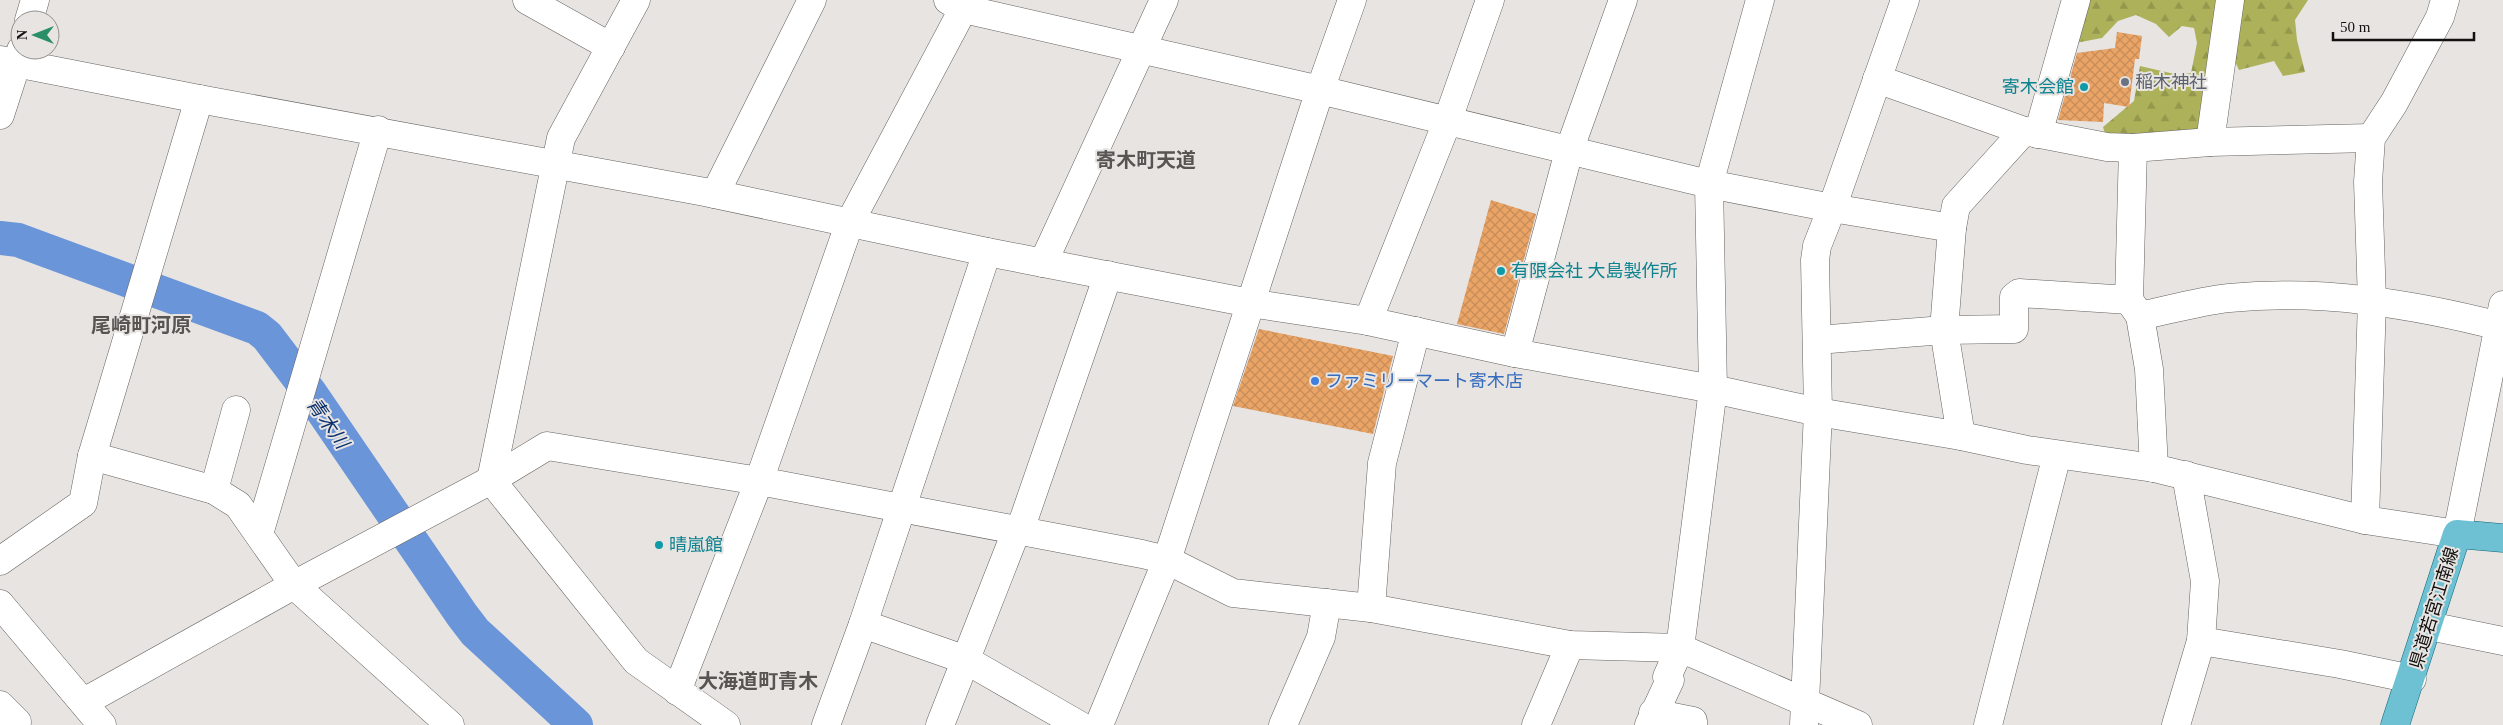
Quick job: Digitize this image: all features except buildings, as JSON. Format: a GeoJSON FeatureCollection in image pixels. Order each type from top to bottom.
{"type":"FeatureCollection","features":[{"type":"Feature","properties":{"kind":"main road","name":"県道若宮江南線"},"geometry":{"type":"LineString","coordinates":[[2395,725],[2412,679],[2457,534],[2503,538]]}},
{"type":"Feature","properties":{"kind":"street"},"geometry":{"type":"LineString","coordinates":[[528,0],[611,47]]}},
{"type":"Feature","properties":{"kind":"street"},"geometry":{"type":"LineString","coordinates":[[491,480],[561,138],[636,0]]}},
{"type":"Feature","properties":{"kind":"street"},"geometry":{"type":"LineString","coordinates":[[714,194],[812,0]]}},
{"type":"Feature","properties":{"kind":"street"},"geometry":{"type":"LineString","coordinates":[[1043,263],[1164,0]]}},
{"type":"Feature","properties":{"kind":"street"},"geometry":{"type":"LineString","coordinates":[[1099,725],[1167,560],[1320,90],[1352,0]]}},
{"type":"Feature","properties":{"kind":"street"},"geometry":{"type":"LineString","coordinates":[[1368,321],[1447,122],[1490,0]]}},
{"type":"Feature","properties":{"kind":"street"},"geometry":{"type":"LineString","coordinates":[[1515,353],[1569,151],[1623,0]]}},
{"type":"Feature","properties":{"kind":"street"},"geometry":{"type":"LineString","coordinates":[[1693,725],[1693,721],[1651,719],[1670,680],[1667,677],[1680,648],[1713,389],[1709,184],[1760,0]]}},
{"type":"Feature","properties":{"kind":"street"},"geometry":{"type":"LineString","coordinates":[[1805,713],[1818,412],[1816,246],[1832,208],[1905,0]]}},
{"type":"Feature","properties":{"kind":"street"},"geometry":{"type":"LineString","coordinates":[[1961,436],[1944,330],[1952,228],[1956,206],[2031,133],[2076,0]]}},
{"type":"Feature","properties":{"kind":"street"},"geometry":{"type":"LineString","coordinates":[[2210,142],[2230,0]]}},
{"type":"Feature","properties":{"kind":"street"},"geometry":{"type":"LineString","coordinates":[[2365,520],[2372,301],[2368,182],[2371,138],[2394,103],[2440,17],[2445,0]]}},
{"type":"Feature","properties":{"kind":"street"},"geometry":{"type":"LineString","coordinates":[[677,691],[759,481],[850,222],[960,3],[1141,50],[1320,90],[1709,184],[1832,208],[1952,228]]}},
{"type":"Feature","properties":{"kind":"street"},"geometry":{"type":"LineString","coordinates":[[0,115],[13,60]]}},
{"type":"Feature","properties":{"kind":"street"},"geometry":{"type":"LineString","coordinates":[[22,60],[199,99],[378,130],[714,194],[987,252],[1250,303],[1368,321],[1515,353],[1713,389],[1818,412],[1961,436],[2057,455],[2154,468],[2365,520],[2457,534],[2502,320],[2372,301],[2296,294],[2228,298],[2134,308],[2019,293],[2014,297],[2014,329],[1944,330],[1816,340]]}},
{"type":"Feature","properties":{"kind":"street"},"geometry":{"type":"LineString","coordinates":[[1876,79],[2031,133],[2107,147],[2133,148],[2210,142],[2371,138]]}},
{"type":"Feature","properties":{"kind":"street"},"geometry":{"type":"LineString","coordinates":[[0,561],[83,503],[92,456],[199,99]]}},
{"type":"Feature","properties":{"kind":"street"},"geometry":{"type":"LineString","coordinates":[[259,534],[378,130]]}},
{"type":"Feature","properties":{"kind":"street"},"geometry":{"type":"LineString","coordinates":[[2133,148],[2134,308],[2149,369],[2154,468]]}},
{"type":"Feature","properties":{"kind":"street"},"geometry":{"type":"LineString","coordinates":[[826,725],[863,624],[987,252]]}},
{"type":"Feature","properties":{"kind":"street"},"geometry":{"type":"LineString","coordinates":[[940,725],[1018,530],[1108,275]]}},
{"type":"Feature","properties":{"kind":"street"},"geometry":{"type":"LineString","coordinates":[[1371,608],[1382,463],[1416,332]]}},
{"type":"Feature","properties":{"kind":"street"},"geometry":{"type":"LineString","coordinates":[[214,490],[236,410]]}},
{"type":"Feature","properties":{"kind":"street"},"geometry":{"type":"LineString","coordinates":[[84,702],[294,585],[491,480],[547,446],[902,506],[1167,560],[1233,592],[1371,608],[1570,645],[1680,648],[1805,713],[1858,725]]}},
{"type":"Feature","properties":{"kind":"street"},"geometry":{"type":"LineString","coordinates":[[1988,725],[2057,455]]}},
{"type":"Feature","properties":{"kind":"street"},"geometry":{"type":"LineString","coordinates":[[92,456],[214,490],[238,505],[294,585],[450,725]]}},
{"type":"Feature","properties":{"kind":"street"},"geometry":{"type":"LineString","coordinates":[[2176,725],[2201,641],[2205,581],[2186,475]]}},
{"type":"Feature","properties":{"kind":"street"},"geometry":{"type":"LineString","coordinates":[[491,480],[636,661],[726,725]]}},
{"type":"Feature","properties":{"kind":"street"},"geometry":{"type":"LineString","coordinates":[[1283,725],[1321,637],[1327,603]]}},
{"type":"Feature","properties":{"kind":"street"},"geometry":{"type":"LineString","coordinates":[[0,604],[102,725]]}},
{"type":"Feature","properties":{"kind":"street"},"geometry":{"type":"LineString","coordinates":[[863,624],[966,660],[1079,725]]}},
{"type":"Feature","properties":{"kind":"street"},"geometry":{"type":"LineString","coordinates":[[2429,626],[2503,641]]}},
{"type":"Feature","properties":{"kind":"street"},"geometry":{"type":"LineString","coordinates":[[2201,641],[2340,664],[2412,679]]}},
{"type":"Feature","properties":{"kind":"street"},"geometry":{"type":"LineString","coordinates":[[1536,725],[1570,645]]}},
{"type":"Feature","properties":{"kind":"street"},"geometry":{"type":"LineString","coordinates":[[0,705],[17,722],[8,725]]}},
{"type":"Feature","properties":{"kind":"green space"},"geometry":{"type":"Polygon","coordinates":[[[2082,0],[2220,0],[2201,138],[2106,137],[2103,127],[2134,101],[2140,66],[2179,75],[2191,73],[2197,43],[2194,28],[2182,26],[2169,37],[2156,24],[2136,15],[2118,21],[2102,38],[2070,44],[2082,0]]]}},
{"type":"Feature","properties":{"kind":"green space"},"geometry":{"type":"Polygon","coordinates":[[[2239,0],[2308,0],[2295,20],[2297,40],[2305,72],[2283,76],[2274,61],[2239,70],[2232,55],[2239,0]]]}},
{"type":"Feature","properties":{"kind":"waterway","name":"青木川"},"geometry":{"type":"LineString","coordinates":[[0,238],[18,240],[257,328],[267,336],[311,394],[475,632],[576,725]]}},
{"type":"Feature","properties":{"kind":"place","name":"稲木神社"},"geometry":{"type":"Point","coordinates":[2125,82]}},
{"type":"Feature","properties":{"kind":"place","name":"寄木会館"},"geometry":{"type":"Point","coordinates":[2084,87]}},
{"type":"Feature","properties":{"kind":"place","name":"有限会社 大島製作所"},"geometry":{"type":"Point","coordinates":[1501,271]}},
{"type":"Feature","properties":{"kind":"place","name":"ファミリーマート寄木店"},"geometry":{"type":"Point","coordinates":[1315,381]}},
{"type":"Feature","properties":{"kind":"place","name":"晴嵐館"},"geometry":{"type":"Point","coordinates":[659,545]}},
{"type":"Feature","properties":{"kind":"district","name":"寄木町天道"},"geometry":{"type":"Point","coordinates":[1146,160]}},
{"type":"Feature","properties":{"kind":"district","name":"尾崎町河原"},"geometry":{"type":"Point","coordinates":[141,325]}},
{"type":"Feature","properties":{"kind":"district","name":"大海道町青木"},"geometry":{"type":"Point","coordinates":[758,681]}}]}
